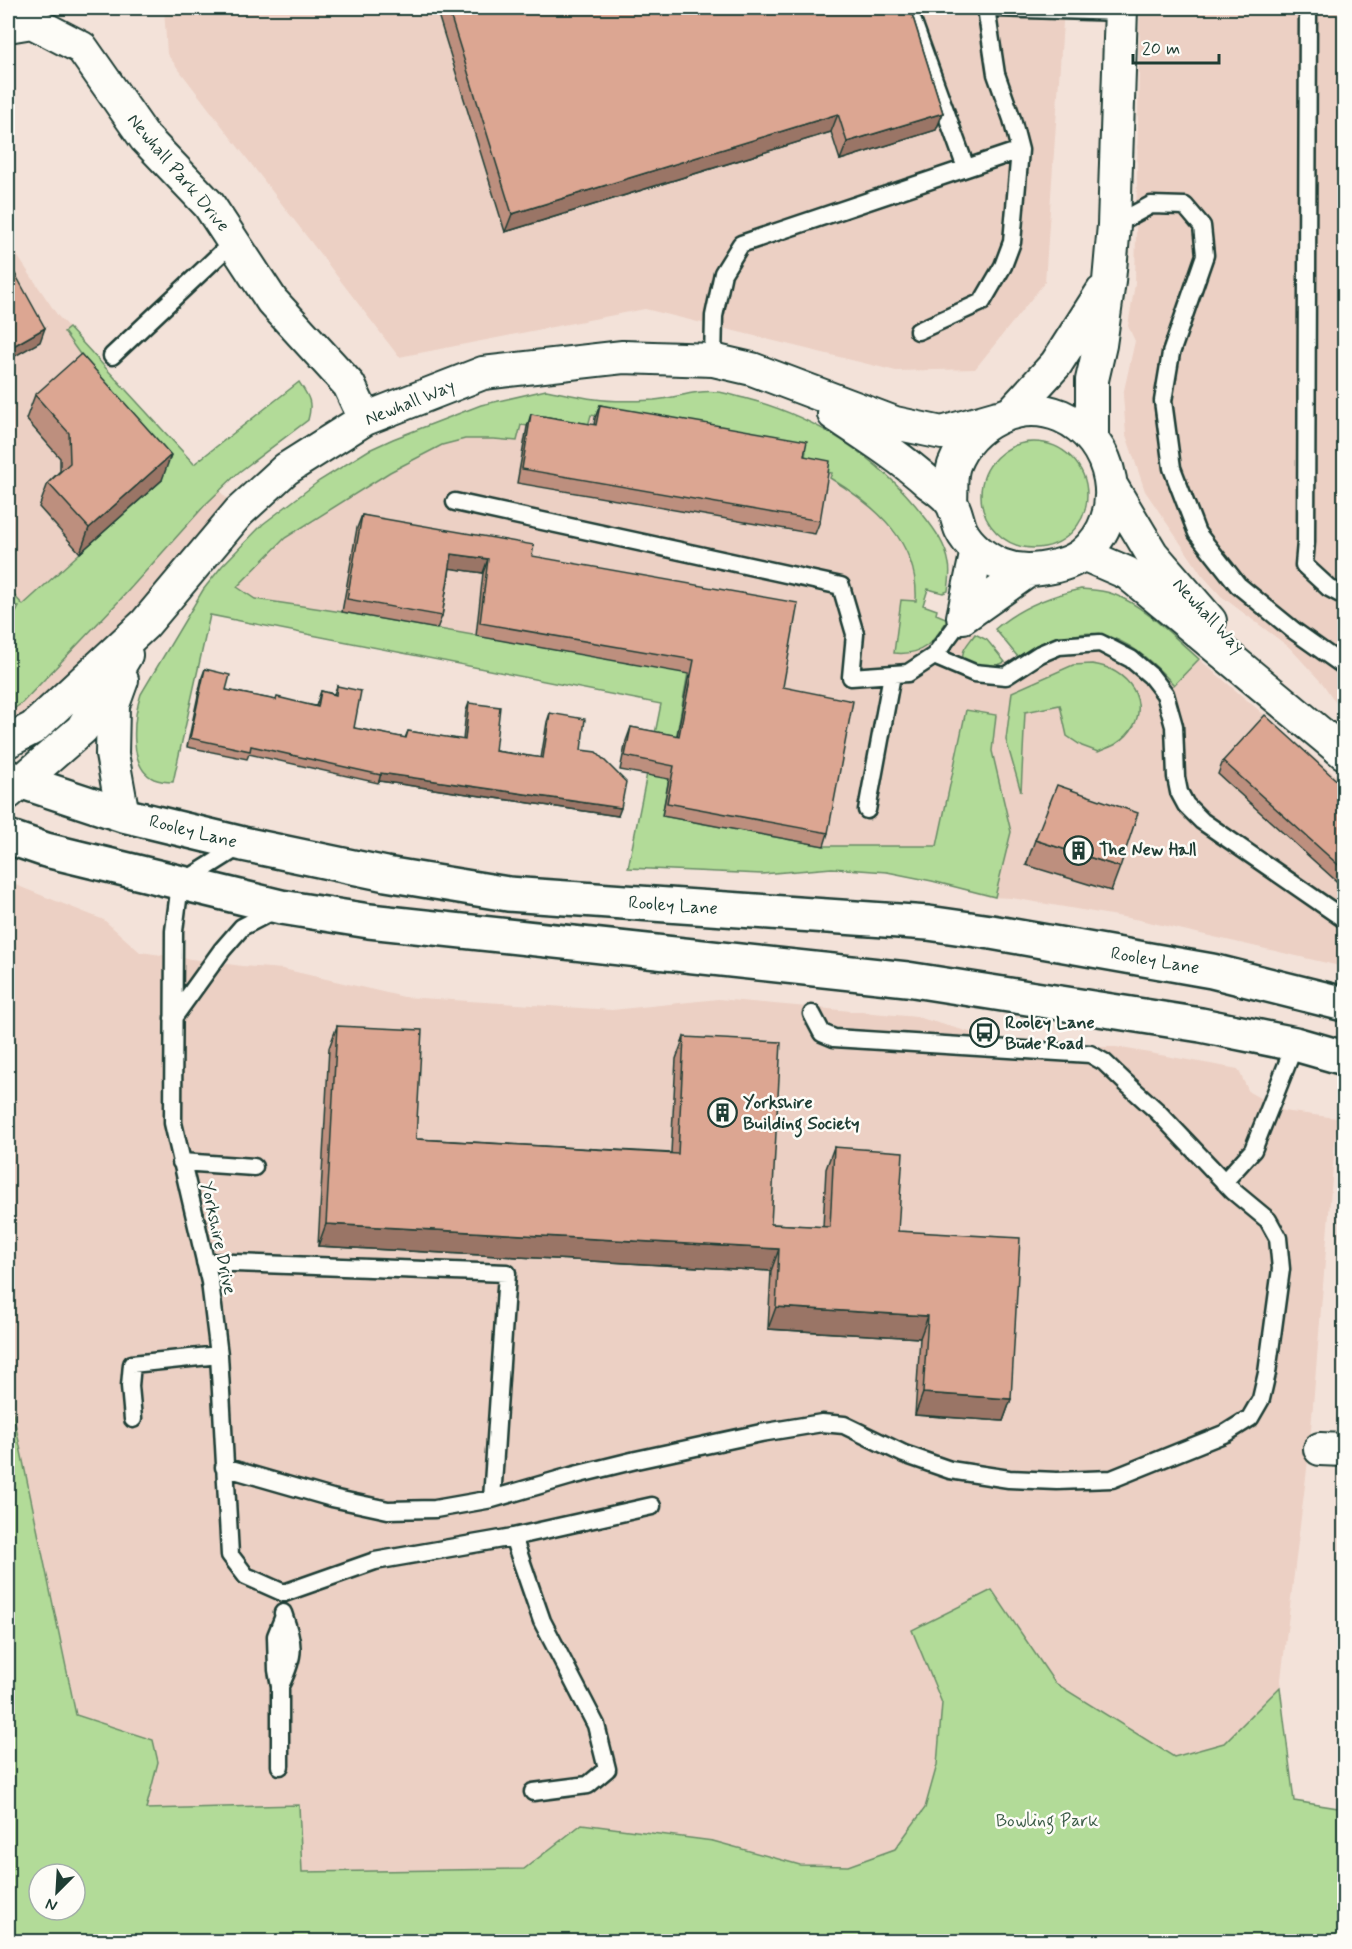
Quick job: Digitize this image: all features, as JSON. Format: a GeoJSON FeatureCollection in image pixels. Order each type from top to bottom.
{"type":"FeatureCollection","features":[{"type":"Feature","properties":{"kind":"highway","name":"Rooley Lane"},"geometry":{"type":"LineString","coordinates":[[12,784],[123,815],[243,844],[386,874],[508,894],[928,923],[1212,971],[1344,1004]]}},
{"type":"Feature","properties":{"kind":"highway"},"geometry":{"type":"LineString","coordinates":[[8,837],[46,850],[281,907],[369,921],[907,979],[1201,1025],[1295,1044],[1344,1058]]}},
{"type":"Feature","properties":{"kind":"street"},"geometry":{"type":"LineString","coordinates":[[1092,437],[1092,380],[1100,345],[1114,225],[1121,10]]}},
{"type":"Feature","properties":{"kind":"street","name":"Newhall Park Drive"},"geometry":{"type":"LineString","coordinates":[[8,26],[32,22],[82,48],[146,138],[209,205],[272,301],[349,385],[365,419]]}},
{"type":"Feature","properties":{"kind":"street"},"geometry":{"type":"LineString","coordinates":[[1005,414],[1056,364],[1109,280]]}},
{"type":"Feature","properties":{"kind":"street","name":"Newhall Way"},"geometry":{"type":"LineString","coordinates":[[8,741],[33,728],[145,624],[239,512],[286,469],[365,419],[483,373],[624,357],[713,360],[752,369],[895,423],[942,433],[1005,414],[1039,410],[1053,413],[1070,420],[1092,437],[1109,467],[1112,487],[1110,506],[1103,530],[1083,554],[1056,567],[1028,571],[1001,565],[977,550],[962,532],[951,501],[953,467],[967,441],[1005,414]]}},
{"type":"Feature","properties":{"kind":"street","name":"Newhall Way"},"geometry":{"type":"LineString","coordinates":[[752,369],[833,413],[892,452],[951,501]]}},
{"type":"Feature","properties":{"kind":"street","name":"Newhall Way"},"geometry":{"type":"LineString","coordinates":[[1112,487],[1152,554],[1187,596],[1344,753]]}},
{"type":"Feature","properties":{"kind":"street"},"geometry":{"type":"LineString","coordinates":[[963,617],[977,550]]}},
{"type":"Feature","properties":{"kind":"street","name":"Newhall Way"},"geometry":{"type":"LineString","coordinates":[[1083,554],[1127,573],[1321,732]]}},
{"type":"Feature","properties":{"kind":"street"},"geometry":{"type":"LineString","coordinates":[[963,617],[1028,571]]}},
{"type":"Feature","properties":{"kind":"street","name":"Newhall Way"},"geometry":{"type":"LineString","coordinates":[[12,784],[82,729],[145,624]]}},
{"type":"Feature","properties":{"kind":"street","name":"Newhall Way"},"geometry":{"type":"LineString","coordinates":[[123,815],[112,754],[112,705],[145,624]]}},
{"type":"Feature","properties":{"kind":"lane"},"geometry":{"type":"LineString","coordinates":[[908,8],[966,168]]}},
{"type":"Feature","properties":{"kind":"lane"},"geometry":{"type":"LineString","coordinates":[[918,331],[982,302],[1003,266],[1012,242],[1020,150],[996,74],[986,8]]}},
{"type":"Feature","properties":{"kind":"lane"},"geometry":{"type":"LineString","coordinates":[[996,8],[1121,10]]}},
{"type":"Feature","properties":{"kind":"lane"},"geometry":{"type":"LineString","coordinates":[[1308,8],[1306,542],[1304,565],[1329,588],[1344,596]]}},
{"type":"Feature","properties":{"kind":"lane"},"geometry":{"type":"LineString","coordinates":[[713,360],[714,316],[723,273],[741,244],[1020,150]]}},
{"type":"Feature","properties":{"kind":"lane"},"geometry":{"type":"LineString","coordinates":[[1114,225],[1151,205],[1185,206],[1202,226],[1205,255],[1171,353],[1163,401],[1172,468],[1197,533],[1238,585],[1293,630],[1344,666]]}},
{"type":"Feature","properties":{"kind":"lane"},"geometry":{"type":"LineString","coordinates":[[112,356],[233,242]]}},
{"type":"Feature","properties":{"kind":"lane"},"geometry":{"type":"LineString","coordinates":[[455,502],[841,586],[855,633],[851,677],[908,673],[934,656],[963,617]]}},
{"type":"Feature","properties":{"kind":"lane"},"geometry":{"type":"LineString","coordinates":[[934,656],[974,672],[1006,676],[1040,654],[1059,646],[1100,643],[1131,658],[1151,676],[1165,694],[1173,726],[1176,777],[1179,792],[1186,805],[1202,821],[1344,920]]}},
{"type":"Feature","properties":{"kind":"lane"},"geometry":{"type":"LineString","coordinates":[[867,810],[892,675]]}},
{"type":"Feature","properties":{"kind":"lane"},"geometry":{"type":"LineString","coordinates":[[180,884],[243,844]]}},
{"type":"Feature","properties":{"kind":"lane","name":"Yorkshire Drive"},"geometry":{"type":"LineString","coordinates":[[180,884],[174,931],[173,1123],[210,1282],[219,1355],[230,1555],[246,1576],[275,1589]]}},
{"type":"Feature","properties":{"kind":"lane"},"geometry":{"type":"LineString","coordinates":[[173,1018],[222,950],[242,927],[281,907]]}},
{"type":"Feature","properties":{"kind":"lane"},"geometry":{"type":"LineString","coordinates":[[224,1467],[332,1498],[388,1510],[435,1509],[492,1499],[636,1460],[761,1433],[822,1423],[844,1425],[904,1454],[950,1470],[1008,1479],[1112,1479],[1226,1433],[1250,1418],[1261,1399],[1267,1373],[1281,1269],[1278,1238],[1268,1220],[1224,1182],[1157,1111],[1104,1062],[1090,1054],[834,1038],[822,1033],[812,1014]]}},
{"type":"Feature","properties":{"kind":"lane"},"geometry":{"type":"LineString","coordinates":[[1224,1182],[1253,1150],[1295,1044]]}},
{"type":"Feature","properties":{"kind":"lane"},"geometry":{"type":"LineString","coordinates":[[181,1162],[254,1167]]}},
{"type":"Feature","properties":{"kind":"lane"},"geometry":{"type":"LineString","coordinates":[[205,1262],[507,1273],[492,1499]]}},
{"type":"Feature","properties":{"kind":"lane"},"geometry":{"type":"LineString","coordinates":[[133,1419],[130,1386],[132,1364],[219,1355]]}},
{"type":"Feature","properties":{"kind":"lane"},"geometry":{"type":"LineString","coordinates":[[275,1589],[284,1593],[375,1561],[513,1537],[652,1506]]}},
{"type":"Feature","properties":{"kind":"lane"},"geometry":{"type":"LineString","coordinates":[[513,1537],[542,1621],[596,1725],[608,1769],[588,1785],[533,1792]]}},
{"type":"Feature","properties":{"kind":"lane"},"geometry":{"type":"LineString","coordinates":[[275,1589],[284,1616],[276,1636],[280,1686],[280,1766]]}},
{"type":"Feature","properties":{"kind":"shaded area"},"geometry":{"type":"Polygon","coordinates":[[[164,8],[1064,8],[1045,282],[975,369],[896,371],[645,309],[399,357],[167,54],[164,8]]]}},
{"type":"Feature","properties":{"kind":"shaded area"},"geometry":{"type":"Polygon","coordinates":[[[1140,8],[1344,8],[1344,715],[1323,684],[1289,647],[1221,596],[1202,575],[1145,491],[1126,435],[1123,395],[1135,341],[1128,326],[1135,284],[1140,8]]]}},
{"type":"Feature","properties":{"kind":"shaded area"},"geometry":{"type":"Polygon","coordinates":[[[8,242],[58,316],[239,512],[8,741],[8,242]]]}},
{"type":"Feature","properties":{"kind":"shaded area"},"geometry":{"type":"Polygon","coordinates":[[[591,414],[806,451],[879,514],[906,548],[911,559],[916,602],[901,600],[894,653],[903,654],[920,650],[936,638],[948,619],[975,634],[963,652],[993,668],[1045,645],[1077,634],[1111,637],[1144,655],[1157,666],[1192,667],[1199,659],[1344,783],[1344,967],[1140,920],[1012,898],[990,897],[932,881],[887,872],[832,868],[762,874],[628,868],[661,704],[210,615],[285,538],[390,472],[442,445],[465,439],[516,441],[520,425],[586,433],[591,414]]]}},
{"type":"Feature","properties":{"kind":"shaded area"},"geometry":{"type":"Polygon","coordinates":[[[8,882],[104,920],[140,952],[242,966],[283,969],[404,997],[612,1010],[718,999],[917,1017],[1001,1041],[1079,1047],[1116,1047],[1238,1069],[1249,1092],[1283,1111],[1337,1118],[1309,1453],[1280,1687],[1224,1743],[1174,1757],[1055,1683],[992,1590],[912,1630],[942,1703],[937,1765],[925,1808],[895,1849],[848,1866],[800,1865],[713,1841],[582,1824],[524,1869],[301,1872],[299,1805],[145,1809],[158,1762],[153,1740],[77,1715],[8,1389],[8,882]]]}},
{"type":"Feature","properties":{"kind":"green space"},"geometry":{"type":"Polygon","coordinates":[[[69,328],[194,464],[299,382],[309,400],[310,409],[308,420],[239,472],[206,504],[119,601],[22,703],[8,713],[8,627],[19,607],[8,603],[8,589],[23,605],[80,553],[87,364],[64,332],[69,328]]]}},
{"type":"Feature","properties":{"kind":"green space"},"geometry":{"type":"Polygon","coordinates":[[[546,390],[610,401],[654,400],[710,391],[718,392],[770,406],[820,428],[866,457],[887,475],[936,532],[943,544],[949,564],[948,591],[943,593],[928,589],[923,605],[937,610],[936,614],[948,619],[927,646],[913,652],[894,653],[901,600],[916,601],[915,580],[910,561],[891,528],[863,501],[830,478],[832,473],[803,467],[806,451],[591,415],[586,433],[521,425],[517,441],[465,439],[442,445],[390,472],[285,538],[237,587],[255,599],[342,612],[688,673],[662,816],[824,846],[937,846],[966,710],[996,715],[992,751],[1011,832],[995,897],[887,872],[832,868],[762,874],[628,868],[661,704],[210,615],[173,782],[156,780],[145,773],[136,752],[135,740],[136,714],[141,694],[203,590],[222,566],[263,524],[319,481],[369,450],[481,405],[546,390]]]}},
{"type":"Feature","properties":{"kind":"green space"},"geometry":{"type":"Polygon","coordinates":[[[1034,442],[1054,446],[1072,457],[1083,475],[1087,495],[1083,515],[1072,533],[1054,544],[1034,548],[1014,544],[996,533],[985,515],[981,495],[985,475],[996,457],[1014,446],[1034,442]]]}},
{"type":"Feature","properties":{"kind":"green space"},"geometry":{"type":"Polygon","coordinates":[[[1081,589],[1097,590],[1125,599],[1159,623],[1199,659],[1174,685],[1142,655],[1104,635],[1089,633],[1075,635],[1018,657],[995,629],[1014,614],[1035,603],[1081,589]]]}},
{"type":"Feature","properties":{"kind":"green space"},"geometry":{"type":"Polygon","coordinates":[[[975,634],[987,640],[1005,662],[984,667],[964,661],[964,650],[975,634]]]}},
{"type":"Feature","properties":{"kind":"green space"},"geometry":{"type":"Polygon","coordinates":[[[1092,664],[1110,669],[1130,685],[1136,694],[1138,705],[1138,715],[1134,726],[1116,744],[1098,752],[1082,746],[1067,736],[1060,705],[1025,712],[1021,792],[1006,740],[1012,692],[1073,665],[1092,664]]]}},
{"type":"Feature","properties":{"kind":"green space","name":"Bowling Park"},"geometry":{"type":"Polygon","coordinates":[[[8,1389],[76,1715],[153,1740],[158,1762],[146,1809],[299,1805],[302,1872],[524,1869],[582,1824],[713,1841],[800,1865],[848,1866],[895,1849],[925,1808],[937,1765],[942,1703],[912,1630],[992,1590],[1055,1683],[1174,1757],[1224,1743],[1280,1687],[1294,1801],[1344,1809],[1344,1941],[8,1941],[8,1389]]]}},
{"type":"Feature","properties":{"kind":"building"},"geometry":{"type":"Polygon","coordinates":[[[448,8],[910,8],[943,113],[847,142],[838,114],[512,214],[448,8]]]}},
{"type":"Feature","properties":{"kind":"building"},"geometry":{"type":"Polygon","coordinates":[[[8,261],[45,328],[8,349],[8,261]]]}},
{"type":"Feature","properties":{"kind":"building"},"geometry":{"type":"Polygon","coordinates":[[[81,354],[171,455],[89,528],[48,483],[70,463],[69,433],[35,395],[81,354]]]}},
{"type":"Feature","properties":{"kind":"building"},"geometry":{"type":"Polygon","coordinates":[[[600,405],[807,441],[804,456],[830,461],[820,521],[522,469],[531,414],[596,425],[600,405]]]}},
{"type":"Feature","properties":{"kind":"building"},"geometry":{"type":"Polygon","coordinates":[[[362,515],[534,545],[532,556],[798,603],[783,687],[853,701],[828,833],[667,803],[674,766],[625,756],[631,727],[679,736],[694,660],[480,623],[488,559],[452,554],[442,616],[347,599],[362,515]]]}},
{"type":"Feature","properties":{"kind":"building"},"geometry":{"type":"Polygon","coordinates":[[[205,669],[230,675],[226,690],[276,700],[277,697],[318,707],[321,691],[336,695],[337,686],[361,691],[354,728],[406,738],[408,731],[465,740],[469,703],[500,707],[495,751],[543,758],[550,713],[585,719],[581,750],[596,752],[626,782],[621,808],[381,773],[381,775],[251,746],[250,751],[190,738],[205,669]]]}},
{"type":"Feature","properties":{"kind":"building"},"geometry":{"type":"Polygon","coordinates":[[[1265,715],[1344,787],[1344,870],[1223,761],[1265,715]]]}},
{"type":"Feature","properties":{"kind":"building"},"geometry":{"type":"Polygon","coordinates":[[[1057,785],[1138,813],[1120,867],[1035,840],[1057,785]]]}},
{"type":"Feature","properties":{"kind":"building"},"geometry":{"type":"Polygon","coordinates":[[[337,1026],[422,1030],[416,1139],[678,1154],[684,1037],[781,1042],[771,1224],[830,1227],[834,1147],[903,1152],[898,1231],[1020,1238],[1011,1399],[923,1393],[928,1316],[776,1307],[779,1249],[326,1224],[337,1026]]]}},
{"type":"Feature","properties":{"kind":"place","name":"The New Hall"},"geometry":{"type":"Point","coordinates":[1078,850]}},
{"type":"Feature","properties":{"kind":"place","name":"Rooley Lane Bude Road"},"geometry":{"type":"Point","coordinates":[984,1033]}},
{"type":"Feature","properties":{"kind":"place","name":"Yorkshire Building Society"},"geometry":{"type":"Point","coordinates":[722,1113]}}]}
